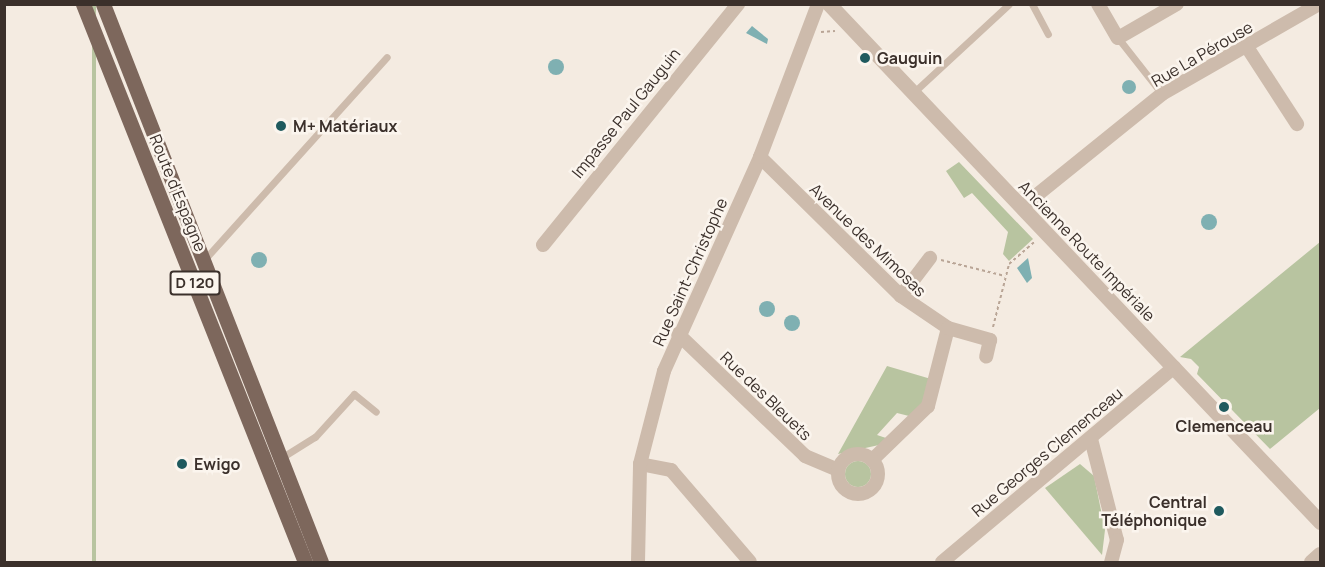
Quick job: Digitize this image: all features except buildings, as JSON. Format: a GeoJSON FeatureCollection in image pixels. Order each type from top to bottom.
{"type":"FeatureCollection","features":[{"type":"Feature","properties":{"kind":"main road","name":"Route d'Espagne"},"geometry":{"type":"LineString","coordinates":[[83,4],[305,562]]}},
{"type":"Feature","properties":{"kind":"main road","name":"Route d'Espagne"},"geometry":{"type":"LineString","coordinates":[[104,4],[321,562]]}},
{"type":"Feature","properties":{"kind":"street","name":"Impasse Paul Gauguin"},"geometry":{"type":"LineString","coordinates":[[543,245],[738,4]]}},
{"type":"Feature","properties":{"kind":"street","name":"Rue Saint-Christophe"},"geometry":{"type":"LineString","coordinates":[[638,562],[640,464],[678,334],[760,157],[818,4]]}},
{"type":"Feature","properties":{"kind":"street","name":"Ancienne Route Impériale"},"geometry":{"type":"LineString","coordinates":[[829,4],[1320,522]]}},
{"type":"Feature","properties":{"kind":"street"},"geometry":{"type":"LineString","coordinates":[[1098,4],[1118,38],[1177,4]]}},
{"type":"Feature","properties":{"kind":"street","name":"Rue La Pérouse"},"geometry":{"type":"LineString","coordinates":[[1022,207],[1162,94],[1319,4]]}},
{"type":"Feature","properties":{"kind":"street"},"geometry":{"type":"LineString","coordinates":[[1247,47],[1297,124]]}},
{"type":"Feature","properties":{"kind":"street","name":"Avenue des Mimosas"},"geometry":{"type":"LineString","coordinates":[[760,157],[901,296],[948,328],[990,340]]}},
{"type":"Feature","properties":{"kind":"street"},"geometry":{"type":"LineString","coordinates":[[901,296],[930,258]]}},
{"type":"Feature","properties":{"kind":"street"},"geometry":{"type":"LineString","coordinates":[[872,460],[928,406],[948,328]]}},
{"type":"Feature","properties":{"kind":"street","name":"Rue des Bleuets"},"geometry":{"type":"LineString","coordinates":[[678,334],[806,456],[838,470]]}},
{"type":"Feature","properties":{"kind":"street"},"geometry":{"type":"LineString","coordinates":[[986,357],[990,340]]}},
{"type":"Feature","properties":{"kind":"street","name":"Rue Georges Clemenceau"},"geometry":{"type":"LineString","coordinates":[[942,562],[1174,367]]}},
{"type":"Feature","properties":{"kind":"street"},"geometry":{"type":"LineString","coordinates":[[1091,439],[1117,540],[1111,562]]}},
{"type":"Feature","properties":{"kind":"street"},"geometry":{"type":"LineString","coordinates":[[856,454],[872,460],[878,479],[863,494],[844,489],[838,470],[856,454]]}},
{"type":"Feature","properties":{"kind":"street"},"geometry":{"type":"LineString","coordinates":[[640,464],[671,470],[750,562]]}},
{"type":"Feature","properties":{"kind":"street"},"geometry":{"type":"LineString","coordinates":[[1311,562],[1320,554]]}},
{"type":"Feature","properties":{"kind":"lane"},"geometry":{"type":"LineString","coordinates":[[913,93],[1009,4]]}},
{"type":"Feature","properties":{"kind":"lane"},"geometry":{"type":"LineString","coordinates":[[1032,4],[1048,34]]}},
{"type":"Feature","properties":{"kind":"lane"},"geometry":{"type":"LineString","coordinates":[[1118,38],[1162,94]]}},
{"type":"Feature","properties":{"kind":"lane"},"geometry":{"type":"LineString","coordinates":[[204,260],[387,57]]}},
{"type":"Feature","properties":{"kind":"lane"},"geometry":{"type":"LineString","coordinates":[[281,458],[315,437],[354,394],[376,412]]}},
{"type":"Feature","properties":{"kind":"path"},"geometry":{"type":"LineString","coordinates":[[990,340],[1009,264],[1046,232]]}},
{"type":"Feature","properties":{"kind":"path"},"geometry":{"type":"LineString","coordinates":[[930,258],[1005,276]]}},
{"type":"Feature","properties":{"kind":"green space"},"geometry":{"type":"Polygon","coordinates":[[[92,5],[96,5],[96,562],[92,562],[92,5]]]}},
{"type":"Feature","properties":{"kind":"green space"},"geometry":{"type":"Polygon","coordinates":[[[959,162],[1033,239],[1009,261],[1003,254],[1008,232],[972,193],[964,198],[946,171],[959,162]]]}},
{"type":"Feature","properties":{"kind":"green space"},"geometry":{"type":"Polygon","coordinates":[[[1320,242],[1320,408],[1270,449],[1197,374],[1199,367],[1191,359],[1180,357],[1320,242]]]}},
{"type":"Feature","properties":{"kind":"green space"},"geometry":{"type":"Polygon","coordinates":[[[887,366],[931,379],[925,400],[909,416],[897,413],[877,435],[886,438],[879,445],[838,454],[887,366]]]}},
{"type":"Feature","properties":{"kind":"green space"},"geometry":{"type":"Polygon","coordinates":[[[858,461],[867,465],[871,474],[867,483],[858,487],[849,483],[845,474],[849,465],[858,461]]]}},
{"type":"Feature","properties":{"kind":"green space"},"geometry":{"type":"Polygon","coordinates":[[[1080,464],[1094,476],[1105,530],[1102,555],[1045,488],[1080,464]]]}},
{"type":"Feature","properties":{"kind":"water"},"geometry":{"type":"Polygon","coordinates":[[[752,26],[768,39],[767,44],[746,33],[752,26]]]}},
{"type":"Feature","properties":{"kind":"water"},"geometry":{"type":"Polygon","coordinates":[[[556,59],[564,67],[556,75],[548,67],[556,59]]]}},
{"type":"Feature","properties":{"kind":"water"},"geometry":{"type":"Polygon","coordinates":[[[1129,80],[1134,82],[1136,87],[1134,92],[1129,94],[1124,92],[1122,87],[1124,82],[1129,80]]]}},
{"type":"Feature","properties":{"kind":"water"},"geometry":{"type":"Polygon","coordinates":[[[1206,214],[1212,214],[1217,222],[1215,228],[1206,230],[1201,225],[1201,219],[1206,214]]]}},
{"type":"Feature","properties":{"kind":"water"},"geometry":{"type":"Polygon","coordinates":[[[259,252],[267,260],[259,268],[251,260],[259,252]]]}},
{"type":"Feature","properties":{"kind":"water"},"geometry":{"type":"Polygon","coordinates":[[[1028,258],[1032,278],[1027,283],[1017,268],[1028,258]]]}},
{"type":"Feature","properties":{"kind":"water"},"geometry":{"type":"Polygon","coordinates":[[[764,301],[770,301],[775,309],[773,315],[764,317],[759,312],[759,306],[764,301]]]}},
{"type":"Feature","properties":{"kind":"water"},"geometry":{"type":"Polygon","coordinates":[[[789,315],[795,315],[800,323],[798,329],[789,331],[784,326],[784,320],[789,315]]]}},
{"type":"Feature","properties":{"kind":"place","name":"Gauguin"},"geometry":{"type":"Point","coordinates":[865,58]}},
{"type":"Feature","properties":{"kind":"place","name":"M+ Matériaux"},"geometry":{"type":"Point","coordinates":[281,126]}},
{"type":"Feature","properties":{"kind":"place","name":"Clemenceau"},"geometry":{"type":"Point","coordinates":[1224,407]}},
{"type":"Feature","properties":{"kind":"place","name":"Ewigo"},"geometry":{"type":"Point","coordinates":[182,464]}},
{"type":"Feature","properties":{"kind":"place","name":"Central Téléphonique"},"geometry":{"type":"Point","coordinates":[1219,511]}}]}
